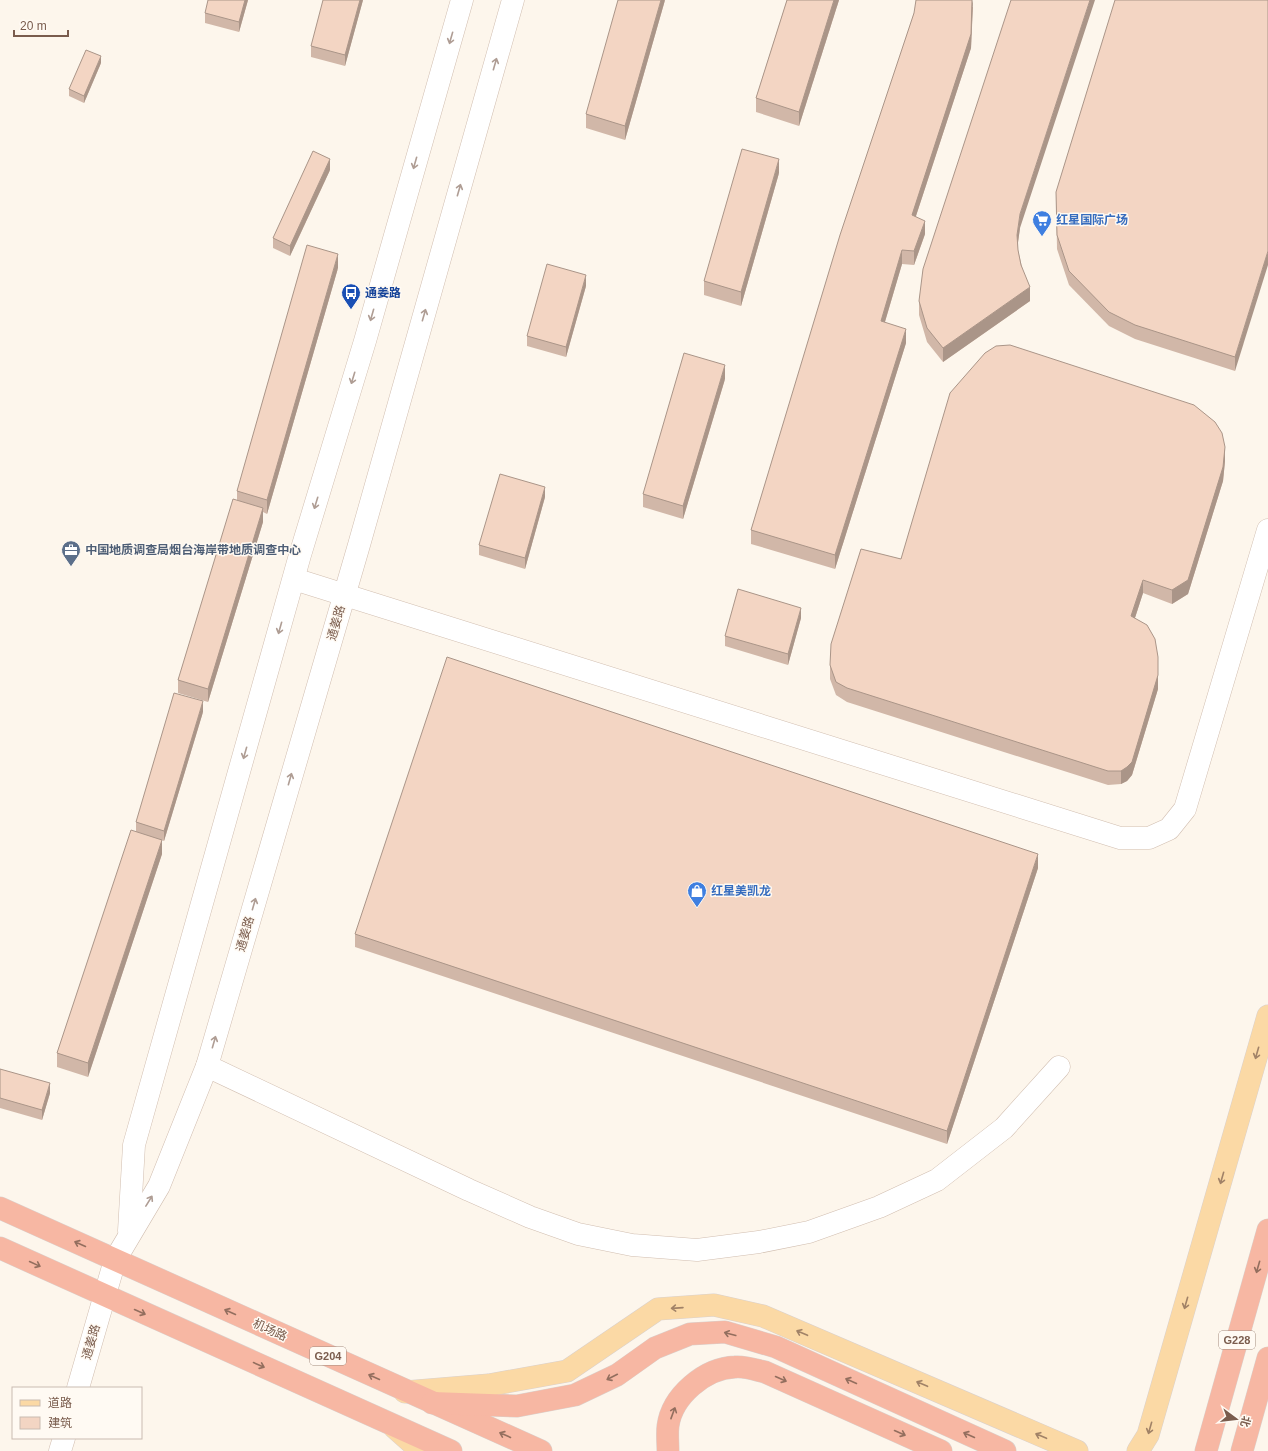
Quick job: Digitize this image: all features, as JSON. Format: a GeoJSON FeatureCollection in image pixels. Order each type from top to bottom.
{"type":"FeatureCollection","features":[{"type":"Feature","properties":{"kind":"highway","name":"机场路"},"geometry":{"type":"LineString","coordinates":[[0,1208],[405,1392],[541,1451]]}},
{"type":"Feature","properties":{"kind":"highway","name":"G228"},"geometry":{"type":"LineString","coordinates":[[1206,1451],[1268,1230]]}},
{"type":"Feature","properties":{"kind":"highway"},"geometry":{"type":"LineString","coordinates":[[0,1248],[390,1424],[420,1444],[440,1451]]}},
{"type":"Feature","properties":{"kind":"highway"},"geometry":{"type":"LineString","coordinates":[[432,1403],[517,1406],[575,1395],[617,1376],[655,1348],[690,1334],[725,1332],[776,1347],[1005,1451]]}},
{"type":"Feature","properties":{"kind":"highway","name":"G228"},"geometry":{"type":"LineString","coordinates":[[1242,1451],[1268,1358]]}},
{"type":"Feature","properties":{"kind":"highway"},"geometry":{"type":"LineString","coordinates":[[668,1451],[668,1425],[676,1405],[688,1389],[703,1377],[734,1366],[751,1368],[765,1372],[941,1451]]}},
{"type":"Feature","properties":{"kind":"highway"},"geometry":{"type":"LineString","coordinates":[[1202,1451],[1219,1407]]}},
{"type":"Feature","properties":{"kind":"highway"},"geometry":{"type":"LineString","coordinates":[[420,1444],[452,1451]]}},
{"type":"Feature","properties":{"kind":"main road"},"geometry":{"type":"LineString","coordinates":[[1138,1451],[1148,1435],[1268,1016]]}},
{"type":"Feature","properties":{"kind":"main road"},"geometry":{"type":"LineString","coordinates":[[405,1392],[489,1385],[567,1371],[658,1309],[714,1305],[763,1316],[1077,1451]]}},
{"type":"Feature","properties":{"kind":"street","name":"通姜路"},"geometry":{"type":"LineString","coordinates":[[129,1234],[134,1145],[294,579],[365,341],[462,0]]}},
{"type":"Feature","properties":{"kind":"street","name":"通姜路"},"geometry":{"type":"LineString","coordinates":[[78,1387],[115,1260],[129,1234],[159,1186],[207,1066],[344,594],[513,0]]}},
{"type":"Feature","properties":{"kind":"street"},"geometry":{"type":"LineString","coordinates":[[294,579],[1120,838],[1150,838],[1169,829],[1185,809],[1268,530]]}},
{"type":"Feature","properties":{"kind":"street"},"geometry":{"type":"LineString","coordinates":[[207,1066],[469,1190],[530,1217],[578,1234],[632,1245],[697,1250],[759,1242],[809,1232],[879,1207],[937,1180],[1004,1128],[1059,1067]]}},
{"type":"Feature","properties":{"kind":"street"},"geometry":{"type":"LineString","coordinates":[[60,1451],[64,1439]]}},
{"type":"Feature","properties":{"kind":"building"},"geometry":{"type":"Polygon","coordinates":[[[208,0],[245,0],[239,22],[205,13],[208,0]]]}},
{"type":"Feature","properties":{"kind":"building"},"geometry":{"type":"Polygon","coordinates":[[[323,0],[360,0],[345,55],[311,46],[323,0]]]}},
{"type":"Feature","properties":{"kind":"building"},"geometry":{"type":"Polygon","coordinates":[[[618,0],[661,0],[625,126],[586,114],[618,0]]]}},
{"type":"Feature","properties":{"kind":"building"},"geometry":{"type":"Polygon","coordinates":[[[787,0],[834,0],[799,112],[756,98],[787,0]]]}},
{"type":"Feature","properties":{"kind":"building"},"geometry":{"type":"Polygon","coordinates":[[[916,0],[972,0],[971,34],[912,215],[925,221],[914,251],[902,250],[881,321],[906,329],[835,555],[751,530],[840,235],[914,13],[916,0]]]}},
{"type":"Feature","properties":{"kind":"building"},"geometry":{"type":"Polygon","coordinates":[[[1011,0],[1090,0],[1020,214],[1017,235],[1018,250],[1021,265],[1030,287],[943,348],[927,328],[919,301],[923,269],[1011,0]]]}},
{"type":"Feature","properties":{"kind":"building"},"geometry":{"type":"Polygon","coordinates":[[[1115,0],[1268,0],[1268,251],[1235,357],[1135,325],[1109,312],[1069,271],[1057,235],[1056,192],[1115,0]]]}},
{"type":"Feature","properties":{"kind":"building"},"geometry":{"type":"Polygon","coordinates":[[[86,50],[101,56],[84,96],[69,89],[86,50]]]}},
{"type":"Feature","properties":{"kind":"building"},"geometry":{"type":"Polygon","coordinates":[[[742,149],[779,159],[741,292],[704,281],[742,149]]]}},
{"type":"Feature","properties":{"kind":"building"},"geometry":{"type":"Polygon","coordinates":[[[313,151],[330,159],[290,246],[273,238],[313,151]]]}},
{"type":"Feature","properties":{"kind":"building"},"geometry":{"type":"Polygon","coordinates":[[[307,245],[338,254],[267,500],[237,491],[307,245]]]}},
{"type":"Feature","properties":{"kind":"building"},"geometry":{"type":"Polygon","coordinates":[[[547,264],[586,275],[566,347],[527,336],[547,264]]]}},
{"type":"Feature","properties":{"kind":"building"},"geometry":{"type":"Polygon","coordinates":[[[1010,345],[1194,405],[1215,422],[1222,433],[1225,447],[1223,467],[1188,580],[1172,590],[1143,580],[1131,616],[1147,625],[1155,639],[1158,657],[1158,675],[1132,762],[1121,771],[1108,771],[847,688],[836,682],[830,665],[831,644],[861,549],[901,559],[950,393],[985,353],[996,346],[1010,345]]]}},
{"type":"Feature","properties":{"kind":"building"},"geometry":{"type":"Polygon","coordinates":[[[684,353],[725,365],[683,506],[643,494],[684,353]]]}},
{"type":"Feature","properties":{"kind":"building"},"geometry":{"type":"Polygon","coordinates":[[[500,474],[545,487],[525,558],[479,545],[500,474]]]}},
{"type":"Feature","properties":{"kind":"building"},"geometry":{"type":"Polygon","coordinates":[[[233,499],[263,508],[208,689],[178,680],[233,499]]]}},
{"type":"Feature","properties":{"kind":"building"},"geometry":{"type":"Polygon","coordinates":[[[738,589],[801,608],[788,654],[725,636],[738,589]]]}},
{"type":"Feature","properties":{"kind":"building","name":"红星美凯龙"},"geometry":{"type":"Polygon","coordinates":[[[447,657],[1038,854],[947,1131],[355,934],[447,657]]]}},
{"type":"Feature","properties":{"kind":"building"},"geometry":{"type":"Polygon","coordinates":[[[174,693],[203,701],[164,831],[136,822],[174,693]]]}},
{"type":"Feature","properties":{"kind":"building"},"geometry":{"type":"Polygon","coordinates":[[[131,830],[162,840],[88,1063],[57,1053],[131,830]]]}},
{"type":"Feature","properties":{"kind":"building"},"geometry":{"type":"Polygon","coordinates":[[[0,1069],[50,1083],[42,1110],[0,1098],[0,1069]]]}},
{"type":"Feature","properties":{"kind":"place","name":"红星国际广场"},"geometry":{"type":"Point","coordinates":[1042,237]}},
{"type":"Feature","properties":{"kind":"place","name":"通姜路"},"geometry":{"type":"Point","coordinates":[351,310]}},
{"type":"Feature","properties":{"kind":"place","name":"中国地质调查局烟台海岸带地质调查中心"},"geometry":{"type":"Point","coordinates":[71,567]}},
{"type":"Feature","properties":{"kind":"place","name":"红星美凯龙"},"geometry":{"type":"Point","coordinates":[697,908]}}]}
